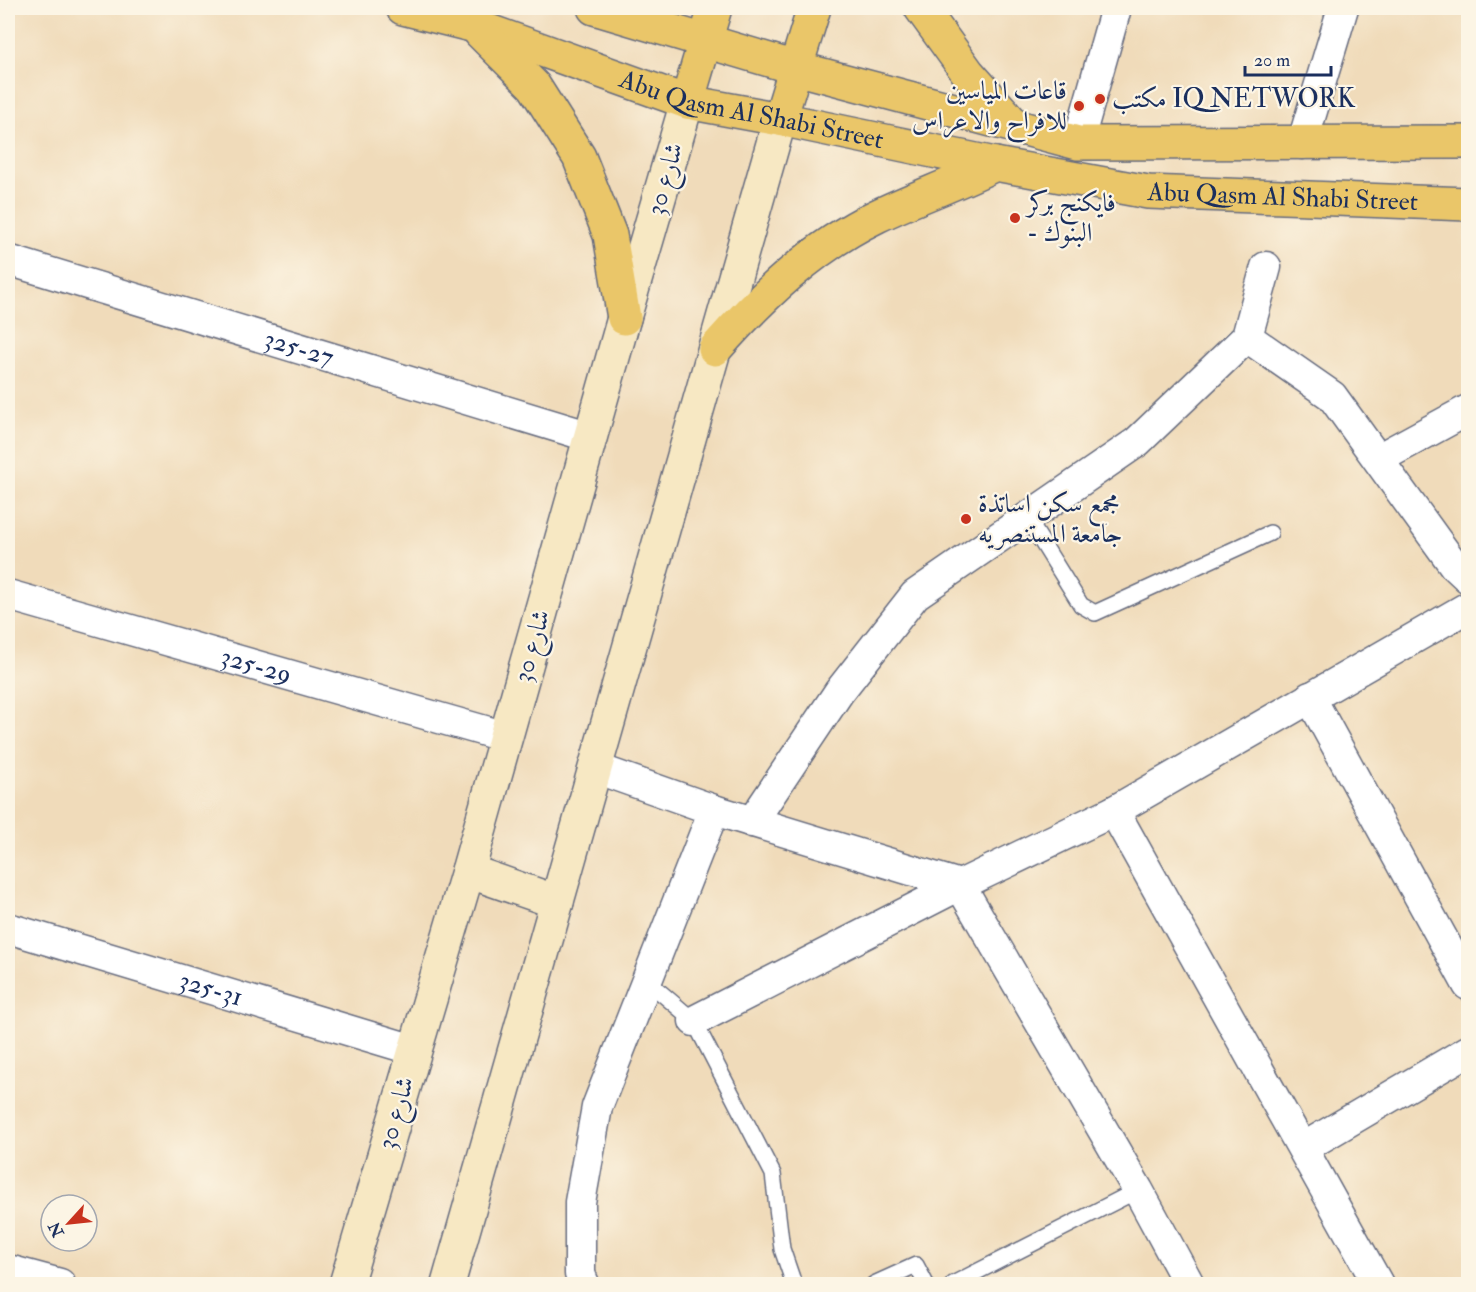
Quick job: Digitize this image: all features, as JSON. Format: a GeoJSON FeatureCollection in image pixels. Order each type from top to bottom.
{"type":"FeatureCollection","features":[{"type":"Feature","properties":{"kind":"main road","name":"Abu Qasm Al Shabi Street"},"geometry":{"type":"LineString","coordinates":[[404,8],[475,26],[687,102],[995,164],[1148,192],[1468,204]]}},
{"type":"Feature","properties":{"kind":"main road","name":"Abu Qasm Al Shabi Street"},"geometry":{"type":"LineString","coordinates":[[594,8],[796,68],[1018,129],[1078,143],[1468,142]]}},
{"type":"Feature","properties":{"kind":"main road","name":"شارع 30"},"geometry":{"type":"LineString","coordinates":[[346,1284],[468,871],[624,318],[716,8]]}},
{"type":"Feature","properties":{"kind":"main road"},"geometry":{"type":"LineString","coordinates":[[448,1284],[780,119],[814,8]]}},
{"type":"Feature","properties":{"kind":"main road"},"geometry":{"type":"LineString","coordinates":[[921,8],[968,73],[1018,129]]}},
{"type":"Feature","properties":{"kind":"main road"},"geometry":{"type":"LineString","coordinates":[[475,26],[534,86],[579,157],[610,235],[624,318]]}},
{"type":"Feature","properties":{"kind":"main road"},"geometry":{"type":"LineString","coordinates":[[716,349],[773,288],[840,237],[885,212],[953,185],[995,164]]}},
{"type":"Feature","properties":{"kind":"main road"},"geometry":{"type":"LineString","coordinates":[[468,871],[557,902]]}},
{"type":"Feature","properties":{"kind":"street"},"geometry":{"type":"LineString","coordinates":[[1078,143],[1116,8]]}},
{"type":"Feature","properties":{"kind":"street"},"geometry":{"type":"LineString","coordinates":[[1302,144],[1343,8]]}},
{"type":"Feature","properties":{"kind":"street","name":"325-27"},"geometry":{"type":"LineString","coordinates":[[8,260],[591,436]]}},
{"type":"Feature","properties":{"kind":"street"},"geometry":{"type":"LineString","coordinates":[[752,822],[839,692],[915,595],[1137,442],[1247,338],[1266,267]]}},
{"type":"Feature","properties":{"kind":"street"},"geometry":{"type":"LineString","coordinates":[[1247,338],[1332,396],[1454,565],[1468,578]]}},
{"type":"Feature","properties":{"kind":"street"},"geometry":{"type":"LineString","coordinates":[[1378,459],[1468,410]]}},
{"type":"Feature","properties":{"kind":"street","name":"325-29"},"geometry":{"type":"LineString","coordinates":[[8,595],[506,737]]}},
{"type":"Feature","properties":{"kind":"street"},"geometry":{"type":"LineString","coordinates":[[694,1022],[960,885],[1114,811],[1468,607]]}},
{"type":"Feature","properties":{"kind":"street"},"geometry":{"type":"LineString","coordinates":[[1310,698],[1468,985]]}},
{"type":"Feature","properties":{"kind":"street"},"geometry":{"type":"LineString","coordinates":[[595,768],[714,810],[960,885],[1138,1190],[1189,1284]]}},
{"type":"Feature","properties":{"kind":"street"},"geometry":{"type":"LineString","coordinates":[[584,1284],[580,1274],[580,1202],[597,1107],[645,980],[714,810]]}},
{"type":"Feature","properties":{"kind":"street"},"geometry":{"type":"LineString","coordinates":[[1114,811],[1378,1284]]}},
{"type":"Feature","properties":{"kind":"street","name":"325-31"},"geometry":{"type":"LineString","coordinates":[[8,928],[414,1050]]}},
{"type":"Feature","properties":{"kind":"street"},"geometry":{"type":"LineString","coordinates":[[1303,1148],[1468,1051]]}},
{"type":"Feature","properties":{"kind":"street"},"geometry":{"type":"LineString","coordinates":[[8,1270],[60,1284]]}},
{"type":"Feature","properties":{"kind":"lane"},"geometry":{"type":"LineString","coordinates":[[1027,518],[1081,605],[1095,613],[1270,533]]}},
{"type":"Feature","properties":{"kind":"lane"},"geometry":{"type":"LineString","coordinates":[[645,980],[694,1022],[773,1174],[782,1249],[794,1284]]}},
{"type":"Feature","properties":{"kind":"lane"},"geometry":{"type":"LineString","coordinates":[[952,1284],[1138,1190]]}},
{"type":"Feature","properties":{"kind":"lane"},"geometry":{"type":"LineString","coordinates":[[874,1284],[916,1265],[926,1284]]}},
{"type":"Feature","properties":{"kind":"place","name":"مكتب IQ NETWORK"},"geometry":{"type":"Point","coordinates":[1100,99]}},
{"type":"Feature","properties":{"kind":"place","name":"قاعات المياسين للافراح والاعراس"},"geometry":{"type":"Point","coordinates":[1079,106]}},
{"type":"Feature","properties":{"kind":"place","name":"فايكنج بركر - البنوك"},"geometry":{"type":"Point","coordinates":[1015,218]}},
{"type":"Feature","properties":{"kind":"place","name":"مجمع سكن اساتذة جامعة المستنصريه"},"geometry":{"type":"Point","coordinates":[966,519]}}]}
